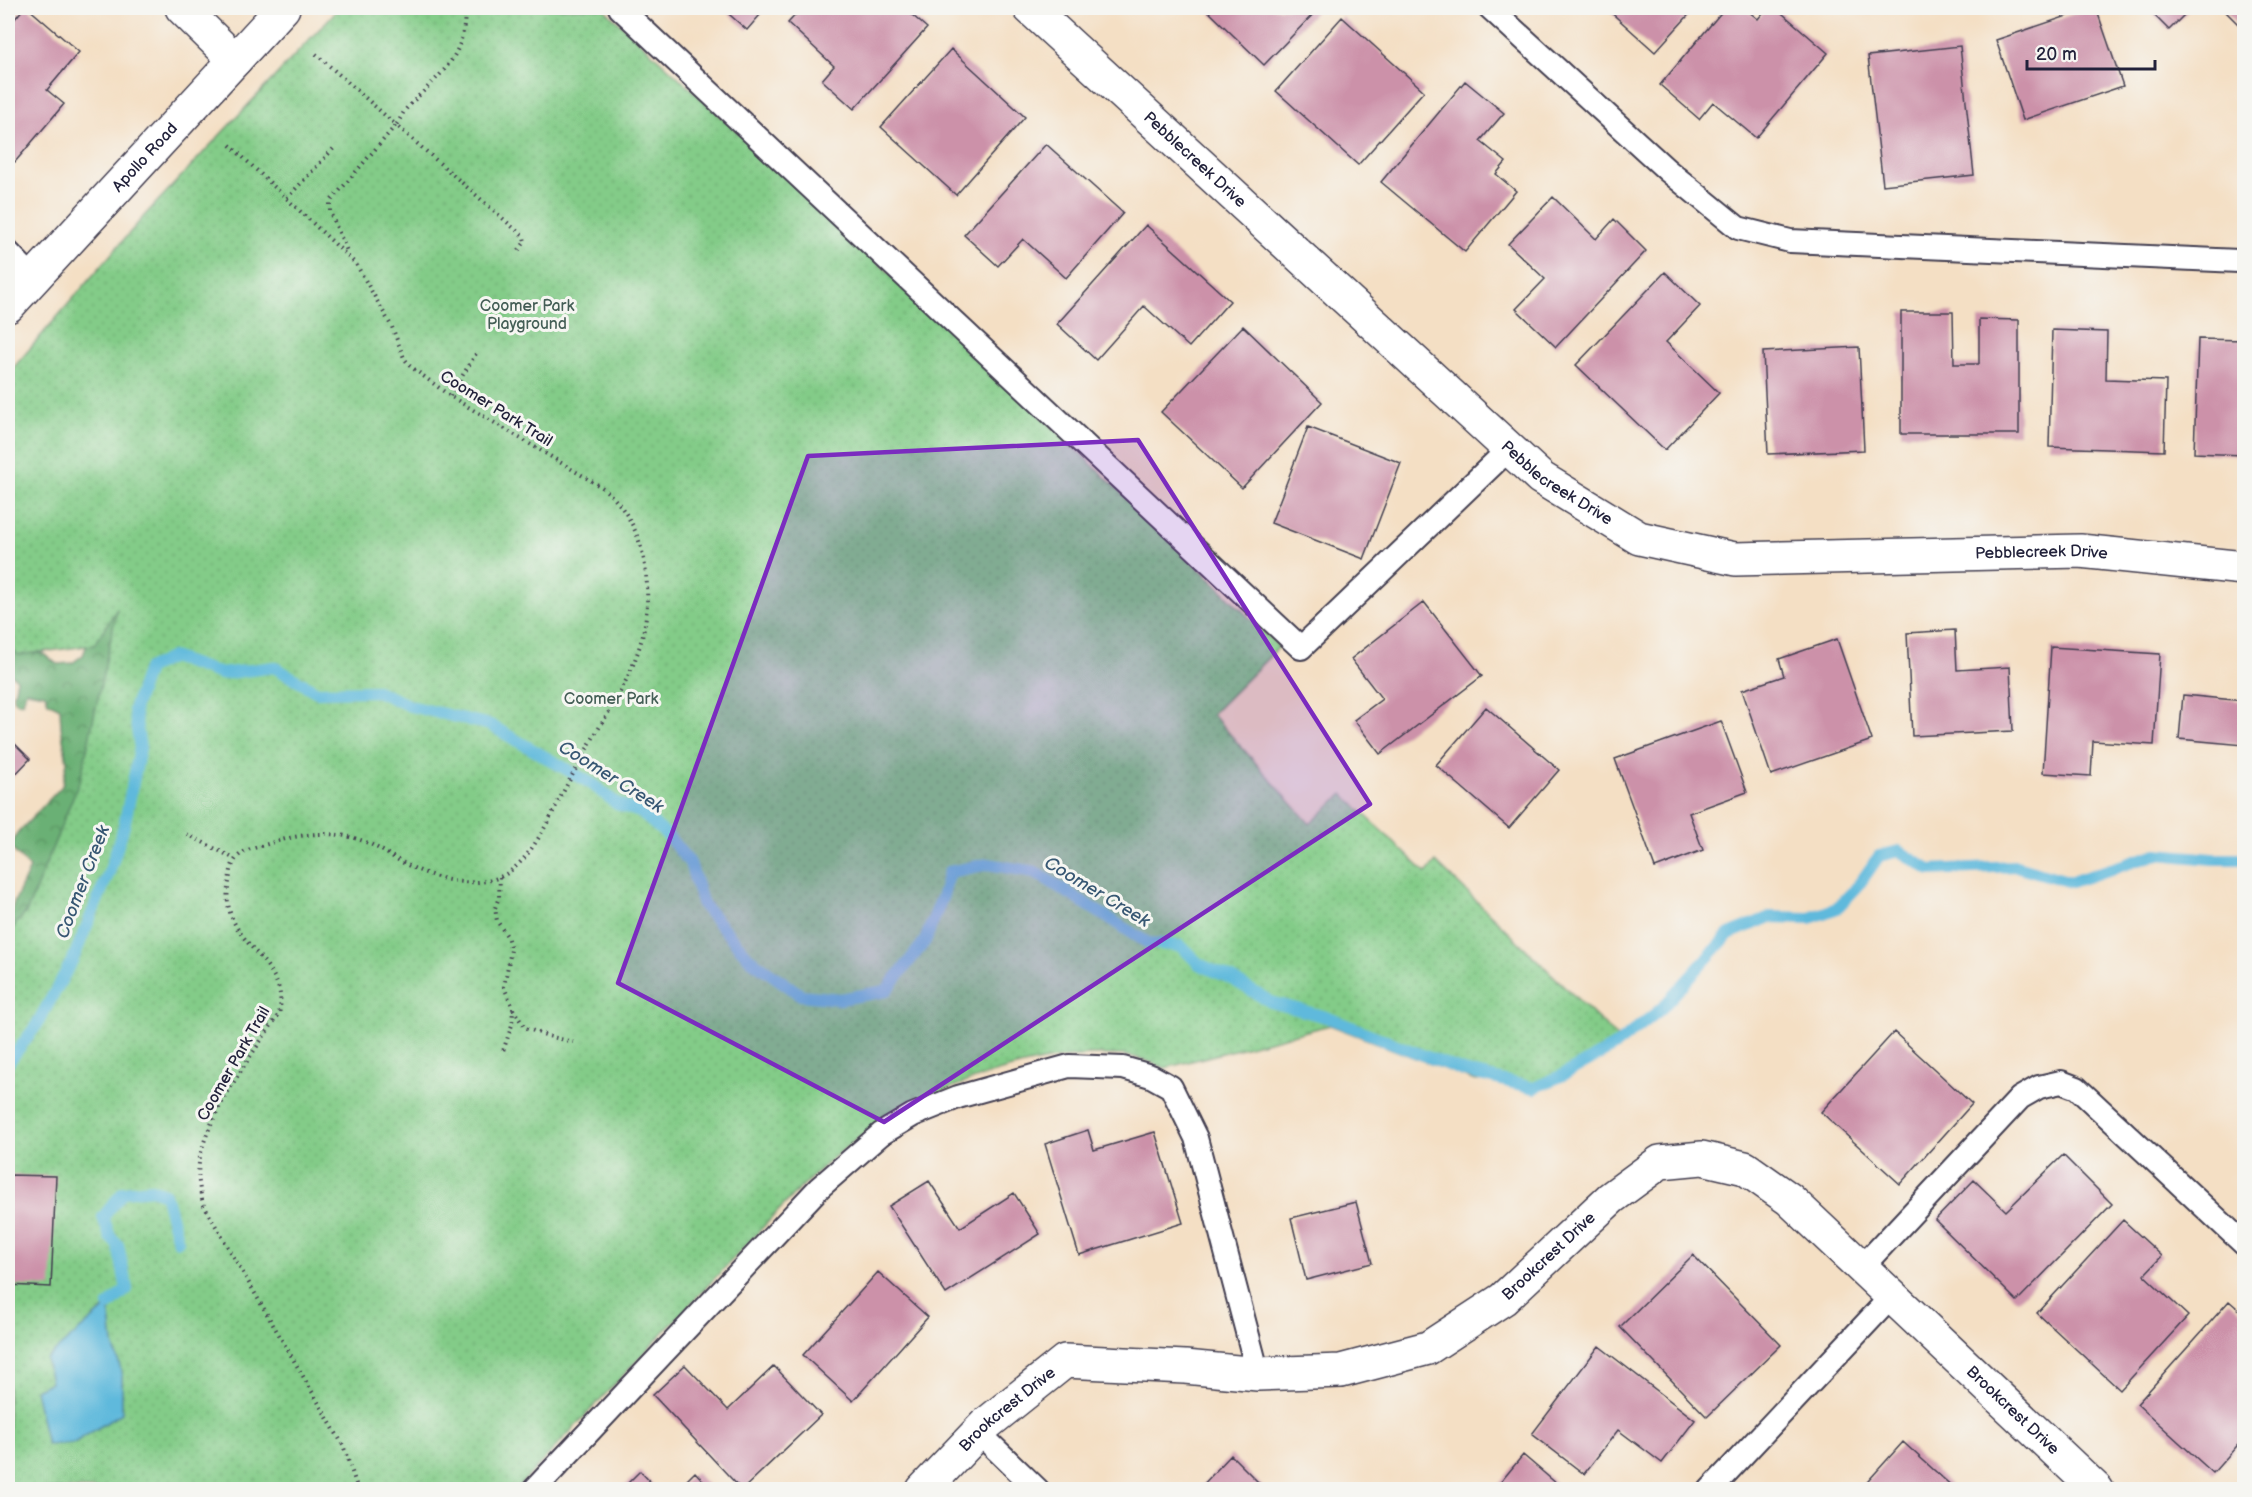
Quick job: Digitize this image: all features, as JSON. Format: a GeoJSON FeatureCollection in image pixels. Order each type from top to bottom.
{"type":"FeatureCollection","features":[{"type":"Feature","properties":{"kind":"street"},"geometry":{"type":"LineString","coordinates":[[182,8],[235,60]]}},
{"type":"Feature","properties":{"kind":"street","name":"Apollo Road"},"geometry":{"type":"LineString","coordinates":[[8,306],[283,8]]}},
{"type":"Feature","properties":{"kind":"street","name":"Pebblecreek Drive"},"geometry":{"type":"LineString","coordinates":[[1030,8],[1541,478],[1639,538],[1735,559],[2080,551],[2244,568]]}},
{"type":"Feature","properties":{"kind":"street","name":"Brookcrest Drive"},"geometry":{"type":"LineString","coordinates":[[923,1490],[978,1432],[1065,1361],[1185,1367],[1258,1374],[1341,1371],[1428,1348],[1503,1299],[1611,1198],[1660,1162],[1702,1158],[1745,1168],[1789,1199],[2097,1490]]}},
{"type":"Feature","properties":{"kind":"lane"},"geometry":{"type":"LineString","coordinates":[[620,8],[1301,648],[1509,449]]}},
{"type":"Feature","properties":{"kind":"lane"},"geometry":{"type":"LineString","coordinates":[[1490,8],[1667,170],[1738,228],[1790,241],[2239,261],[2244,259]]}},
{"type":"Feature","properties":{"kind":"lane"},"geometry":{"type":"LineString","coordinates":[[8,252],[33,278]]}},
{"type":"Feature","properties":{"kind":"lane"},"geometry":{"type":"LineString","coordinates":[[534,1490],[819,1188],[881,1134],[913,1115],[958,1097],[1070,1066],[1123,1068],[1151,1076],[1171,1087],[1179,1100],[1196,1138],[1258,1374]]}},
{"type":"Feature","properties":{"kind":"lane"},"geometry":{"type":"LineString","coordinates":[[1863,1267],[2020,1098],[2039,1087],[2061,1082],[2077,1088],[2244,1244]]}},
{"type":"Feature","properties":{"kind":"lane"},"geometry":{"type":"LineString","coordinates":[[1710,1490],[1892,1296]]}},
{"type":"Feature","properties":{"kind":"lane"},"geometry":{"type":"LineString","coordinates":[[978,1432],[1038,1490]]}},
{"type":"Feature","properties":{"kind":"path"},"geometry":{"type":"LineString","coordinates":[[349,255],[330,212],[330,202],[396,125],[405,110],[439,78],[457,53],[463,34],[465,8]]}},
{"type":"Feature","properties":{"kind":"path"},"geometry":{"type":"LineString","coordinates":[[316,54],[524,237],[525,242],[518,251]]}},
{"type":"Feature","properties":{"kind":"path","name":"Coomer Park Trail"},"geometry":{"type":"LineString","coordinates":[[230,145],[349,255],[364,275],[392,327],[404,358],[424,378],[603,488],[614,497],[634,526],[641,545],[648,590],[646,621],[641,646],[628,678],[540,833],[522,861],[501,877]]}},
{"type":"Feature","properties":{"kind":"path"},"geometry":{"type":"LineString","coordinates":[[287,198],[335,147]]}},
{"type":"Feature","properties":{"kind":"path"},"geometry":{"type":"LineString","coordinates":[[450,396],[477,352]]}},
{"type":"Feature","properties":{"kind":"path"},"geometry":{"type":"LineString","coordinates":[[187,834],[235,859],[243,853],[292,836],[332,834],[368,843],[421,871],[446,878],[466,883],[501,877],[500,897],[495,908],[497,921],[507,936],[511,950],[504,987],[513,1008],[525,1028],[573,1042]]}},
{"type":"Feature","properties":{"kind":"path","name":"Coomer Park Trail"},"geometry":{"type":"LineString","coordinates":[[235,859],[228,884],[227,908],[231,921],[280,987],[282,1002],[279,1014],[215,1117],[198,1165],[200,1190],[203,1204],[344,1445],[358,1490]]}},
{"type":"Feature","properties":{"kind":"path"},"geometry":{"type":"LineString","coordinates":[[503,1051],[513,1025],[513,1008]]}},
{"type":"Feature","properties":{"kind":"highlighted area"},"geometry":{"type":"Polygon","coordinates":[[[1138,440],[1370,804],[884,1122],[618,983],[808,456],[1138,440]]]}},
{"type":"Feature","properties":{"kind":"green space","name":"Coomer Park"},"geometry":{"type":"Polygon","coordinates":[[[339,8],[603,8],[944,324],[1279,647],[1212,714],[1310,824],[1343,794],[1426,873],[1436,862],[1620,1040],[1561,1074],[1534,1085],[1504,1078],[1475,1081],[1330,1025],[1165,1068],[1130,1056],[1086,1055],[1019,1066],[952,1087],[891,1117],[865,1133],[829,1161],[780,1209],[516,1489],[8,1489],[8,933],[27,911],[81,777],[117,609],[94,645],[19,655],[8,647],[8,374],[144,216],[339,8]]]}},
{"type":"Feature","properties":{"kind":"green space"},"geometry":{"type":"Polygon","coordinates":[[[239,591],[8,1034],[8,928],[13,905],[30,868],[11,848],[16,835],[62,786],[67,762],[60,708],[48,702],[45,694],[26,691],[23,702],[18,703],[13,699],[17,679],[8,672],[8,641],[45,655],[57,664],[72,663],[83,655],[94,626],[87,606],[239,591]]]}},
{"type":"Feature","properties":{"kind":"water"},"geometry":{"type":"Polygon","coordinates":[[[109,1305],[113,1344],[122,1373],[122,1413],[74,1443],[47,1445],[35,1390],[51,1382],[46,1359],[109,1305]]]}},
{"type":"Feature","properties":{"kind":"building"},"geometry":{"type":"Polygon","coordinates":[[[24,8],[28,8],[79,52],[47,90],[64,104],[15,162],[8,156],[8,27],[24,8]]]}},
{"type":"Feature","properties":{"kind":"building"},"geometry":{"type":"Polygon","coordinates":[[[722,8],[766,8],[747,30],[722,8]]]}},
{"type":"Feature","properties":{"kind":"building"},"geometry":{"type":"Polygon","coordinates":[[[802,8],[904,8],[927,28],[854,109],[822,80],[834,66],[788,23],[802,8]]]}},
{"type":"Feature","properties":{"kind":"building"},"geometry":{"type":"Polygon","coordinates":[[[1205,8],[1319,8],[1264,65],[1205,8]]]}},
{"type":"Feature","properties":{"kind":"building"},"geometry":{"type":"Polygon","coordinates":[[[1606,8],[1695,8],[1655,52],[1606,8]]]}},
{"type":"Feature","properties":{"kind":"building"},"geometry":{"type":"Polygon","coordinates":[[[1725,8],[1744,8],[1758,19],[1767,8],[1776,8],[1828,53],[1756,138],[1713,102],[1699,119],[1660,85],[1725,8]]]}},
{"type":"Feature","properties":{"kind":"building"},"geometry":{"type":"Polygon","coordinates":[[[2096,8],[2123,86],[2023,120],[1996,40],[2096,8]]]}},
{"type":"Feature","properties":{"kind":"building"},"geometry":{"type":"Polygon","coordinates":[[[2147,8],[2191,8],[2169,30],[2147,8]]]}},
{"type":"Feature","properties":{"kind":"building"},"geometry":{"type":"Polygon","coordinates":[[[2222,8],[2244,8],[2244,30],[2222,8]]]}},
{"type":"Feature","properties":{"kind":"building"},"geometry":{"type":"Polygon","coordinates":[[[1342,17],[1424,91],[1358,165],[1276,91],[1342,17]]]}},
{"type":"Feature","properties":{"kind":"building"},"geometry":{"type":"Polygon","coordinates":[[[1960,46],[1974,175],[1883,185],[1868,56],[1960,46]]]}},
{"type":"Feature","properties":{"kind":"building"},"geometry":{"type":"Polygon","coordinates":[[[951,49],[1025,117],[956,195],[881,127],[951,49]]]}},
{"type":"Feature","properties":{"kind":"building"},"geometry":{"type":"Polygon","coordinates":[[[1465,81],[1504,113],[1480,141],[1506,162],[1496,174],[1516,191],[1465,252],[1381,182],[1465,81]]]}},
{"type":"Feature","properties":{"kind":"building"},"geometry":{"type":"Polygon","coordinates":[[[1046,144],[1123,213],[1066,278],[1023,239],[998,266],[964,235],[1046,144]]]}},
{"type":"Feature","properties":{"kind":"building"},"geometry":{"type":"Polygon","coordinates":[[[1553,197],[1596,239],[1614,219],[1646,251],[1556,347],[1516,309],[1545,279],[1508,244],[1553,197]]]}},
{"type":"Feature","properties":{"kind":"building"},"geometry":{"type":"Polygon","coordinates":[[[1146,225],[1230,301],[1189,347],[1144,306],[1096,360],[1057,324],[1146,225]]]}},
{"type":"Feature","properties":{"kind":"building"},"geometry":{"type":"Polygon","coordinates":[[[1665,272],[1700,306],[1666,342],[1719,393],[1665,450],[1576,365],[1665,272]]]}},
{"type":"Feature","properties":{"kind":"building"},"geometry":{"type":"Polygon","coordinates":[[[1901,312],[1953,312],[1954,364],[1979,364],[1979,319],[2019,320],[2019,434],[1901,434],[1901,312]]]}},
{"type":"Feature","properties":{"kind":"building"},"geometry":{"type":"Polygon","coordinates":[[[1243,326],[1322,402],[1242,488],[1161,412],[1243,326]]]}},
{"type":"Feature","properties":{"kind":"building"},"geometry":{"type":"Polygon","coordinates":[[[2052,330],[2107,332],[2106,379],[2166,381],[2164,451],[2049,447],[2052,330]]]}},
{"type":"Feature","properties":{"kind":"building"},"geometry":{"type":"Polygon","coordinates":[[[2198,339],[2244,340],[2244,455],[2194,453],[2198,339]]]}},
{"type":"Feature","properties":{"kind":"building"},"geometry":{"type":"Polygon","coordinates":[[[1859,347],[1864,450],[1768,454],[1763,352],[1859,347]]]}},
{"type":"Feature","properties":{"kind":"building"},"geometry":{"type":"Polygon","coordinates":[[[1308,427],[1401,463],[1364,559],[1271,523],[1308,427]]]}},
{"type":"Feature","properties":{"kind":"building"},"geometry":{"type":"Polygon","coordinates":[[[1424,602],[1482,676],[1380,754],[1354,720],[1382,699],[1351,659],[1424,602]]]}},
{"type":"Feature","properties":{"kind":"building"},"geometry":{"type":"Polygon","coordinates":[[[1955,630],[1957,670],[2010,667],[2013,731],[1912,736],[1907,633],[1955,630]]]}},
{"type":"Feature","properties":{"kind":"building"},"geometry":{"type":"Polygon","coordinates":[[[1837,639],[1872,740],[1771,775],[1742,690],[1784,676],[1779,659],[1837,639]]]}},
{"type":"Feature","properties":{"kind":"building"},"geometry":{"type":"Polygon","coordinates":[[[2051,647],[2160,654],[2154,745],[2093,741],[2091,776],[2043,773],[2051,647]]]}},
{"type":"Feature","properties":{"kind":"building"},"geometry":{"type":"Polygon","coordinates":[[[2183,695],[2244,701],[2244,745],[2179,739],[2183,695]]]}},
{"type":"Feature","properties":{"kind":"building"},"geometry":{"type":"Polygon","coordinates":[[[1486,707],[1559,770],[1509,828],[1436,765],[1486,707]]]}},
{"type":"Feature","properties":{"kind":"building"},"geometry":{"type":"Polygon","coordinates":[[[1721,721],[1747,792],[1689,813],[1703,850],[1655,868],[1615,759],[1721,721]]]}},
{"type":"Feature","properties":{"kind":"building"},"geometry":{"type":"Polygon","coordinates":[[[8,737],[30,759],[8,782],[8,737]]]}},
{"type":"Feature","properties":{"kind":"building"},"geometry":{"type":"Polygon","coordinates":[[[1894,1032],[1972,1104],[1900,1184],[1821,1112],[1894,1032]]]}},
{"type":"Feature","properties":{"kind":"building"},"geometry":{"type":"Polygon","coordinates":[[[1088,1130],[1094,1150],[1155,1132],[1183,1223],[1079,1255],[1045,1144],[1088,1130]]]}},
{"type":"Feature","properties":{"kind":"building"},"geometry":{"type":"Polygon","coordinates":[[[2063,1155],[2112,1204],[2017,1301],[1935,1220],[1974,1180],[2006,1211],[2063,1155]]]}},
{"type":"Feature","properties":{"kind":"building"},"geometry":{"type":"Polygon","coordinates":[[[8,1175],[56,1176],[51,1287],[8,1285],[8,1175]]]}},
{"type":"Feature","properties":{"kind":"building"},"geometry":{"type":"Polygon","coordinates":[[[929,1181],[960,1228],[1014,1193],[1040,1234],[946,1294],[889,1206],[929,1181]]]}},
{"type":"Feature","properties":{"kind":"building"},"geometry":{"type":"Polygon","coordinates":[[[1356,1202],[1372,1263],[1306,1280],[1291,1218],[1356,1202]]]}},
{"type":"Feature","properties":{"kind":"building"},"geometry":{"type":"Polygon","coordinates":[[[2123,1220],[2162,1256],[2144,1275],[2188,1316],[2120,1390],[2037,1313],[2123,1220]]]}},
{"type":"Feature","properties":{"kind":"building"},"geometry":{"type":"Polygon","coordinates":[[[1693,1255],[1781,1345],[1707,1417],[1620,1327],[1693,1255]]]}},
{"type":"Feature","properties":{"kind":"building"},"geometry":{"type":"Polygon","coordinates":[[[878,1272],[928,1317],[853,1401],[803,1355],[878,1272]]]}},
{"type":"Feature","properties":{"kind":"building"},"geometry":{"type":"Polygon","coordinates":[[[2229,1301],[2244,1314],[2244,1373],[2240,1378],[2244,1382],[2244,1438],[2213,1473],[2137,1404],[2229,1301]]]}},
{"type":"Feature","properties":{"kind":"building"},"geometry":{"type":"Polygon","coordinates":[[[1599,1346],[1695,1420],[1662,1463],[1618,1430],[1584,1474],[1532,1434],[1599,1346]]]}},
{"type":"Feature","properties":{"kind":"building"},"geometry":{"type":"Polygon","coordinates":[[[685,1365],[728,1410],[774,1366],[821,1415],[742,1490],[653,1395],[685,1365]]]}},
{"type":"Feature","properties":{"kind":"building"},"geometry":{"type":"Polygon","coordinates":[[[1903,1442],[1956,1490],[1860,1490],[1903,1442]]]}},
{"type":"Feature","properties":{"kind":"building"},"geometry":{"type":"Polygon","coordinates":[[[1231,1455],[1266,1490],[1198,1490],[1231,1455]]]}},
{"type":"Feature","properties":{"kind":"building"},"geometry":{"type":"Polygon","coordinates":[[[1523,1455],[1564,1490],[1494,1490],[1523,1455]]]}},
{"type":"Feature","properties":{"kind":"building"},"geometry":{"type":"Polygon","coordinates":[[[640,1471],[658,1490],[621,1490],[640,1471]]]}},
{"type":"Feature","properties":{"kind":"building"},"geometry":{"type":"Polygon","coordinates":[[[695,1472],[712,1490],[677,1490],[695,1472]]]}},
{"type":"Feature","properties":{"kind":"waterway","name":"Coomer Creek"},"geometry":{"type":"LineString","coordinates":[[8,1063],[36,1026],[73,959],[110,870],[124,826],[140,748],[134,709],[148,669],[172,657],[221,674],[274,667],[317,692],[377,691],[410,706],[490,725],[592,784],[617,804],[640,812],[667,835],[690,863],[703,905],[750,959],[801,995],[840,999],[886,991],[925,941],[943,895],[949,872],[988,864],[1035,872],[1148,943],[1181,946],[1199,964],[1230,978],[1271,1002],[1326,1017],[1463,1071],[1534,1088],[1563,1075],[1616,1045],[1661,1009],[1729,934],[1770,917],[1810,918],[1837,908],[1858,886],[1879,856],[1899,851],[1930,870],[2016,866],[2071,882],[2157,854],[2244,859]]}},
{"type":"Feature","properties":{"kind":"waterway"},"geometry":{"type":"LineString","coordinates":[[109,1305],[127,1289],[118,1245],[110,1237],[103,1217],[123,1192],[152,1189],[165,1194],[178,1241]]}},
{"type":"Feature","properties":{"kind":"park label","name":"Coomer Park Playground"},"geometry":{"type":"Point","coordinates":[527,315]}}]}
